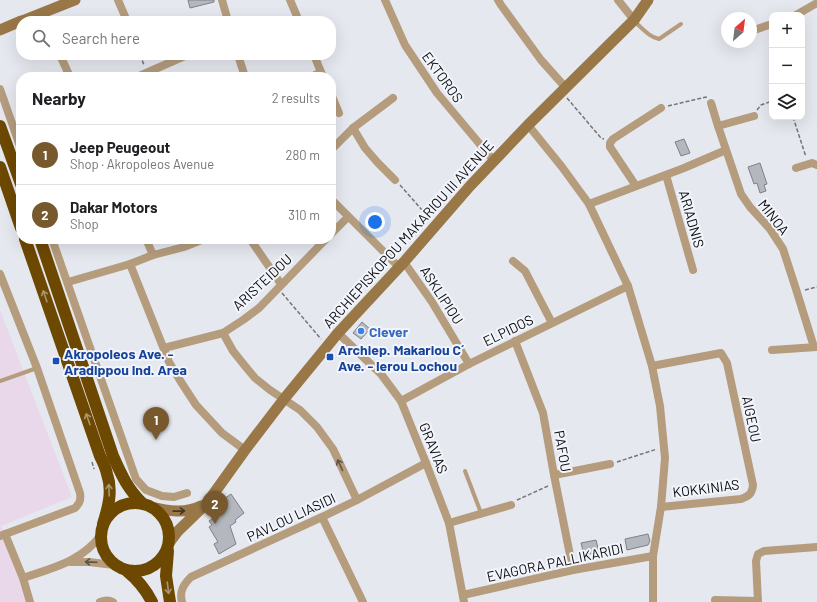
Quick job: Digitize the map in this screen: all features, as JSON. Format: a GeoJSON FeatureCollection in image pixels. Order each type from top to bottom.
{"type":"FeatureCollection","features":[{"type":"Feature","properties":{"kind":"highway"},"geometry":{"type":"LineString","coordinates":[[0,126],[16,170]]}},
{"type":"Feature","properties":{"kind":"highway"},"geometry":{"type":"LineString","coordinates":[[0,167],[16,213]]}},
{"type":"Feature","properties":{"kind":"highway"},"geometry":{"type":"LineString","coordinates":[[27,244],[108,475],[110,491],[101,542],[105,555],[114,565],[127,571],[142,571],[152,567],[161,560],[169,544]]}},
{"type":"Feature","properties":{"kind":"highway"},"geometry":{"type":"LineString","coordinates":[[42,244],[120,473],[133,495],[159,513],[166,522],[169,532],[166,576],[170,602]]}},
{"type":"Feature","properties":{"kind":"highway"},"geometry":{"type":"LineString","coordinates":[[102,530],[110,514],[121,506],[136,503],[147,505]]}},
{"type":"Feature","properties":{"kind":"highway"},"geometry":{"type":"LineString","coordinates":[[127,571],[146,590],[152,602]]}},
{"type":"Feature","properties":{"kind":"main road"},"geometry":{"type":"LineString","coordinates":[[35,16],[75,0]]}},
{"type":"Feature","properties":{"kind":"main road","name":"ARCHIEPISKOPOU MAKARIOU III AVENUE"},"geometry":{"type":"LineString","coordinates":[[169,544],[182,527],[207,503],[284,399],[338,334],[402,265],[470,186],[528,125],[634,20],[648,0]]}},
{"type":"Feature","properties":{"kind":"main road"},"geometry":{"type":"LineString","coordinates":[[0,30],[16,23]]}},
{"type":"Feature","properties":{"kind":"main road"},"geometry":{"type":"LineString","coordinates":[[147,505],[167,511],[181,511],[195,509],[207,503]]}},
{"type":"Feature","properties":{"kind":"street"},"geometry":{"type":"LineString","coordinates":[[118,0],[124,16]]}},
{"type":"Feature","properties":{"kind":"street"},"geometry":{"type":"LineString","coordinates":[[222,0],[227,16]]}},
{"type":"Feature","properties":{"kind":"street"},"geometry":{"type":"LineString","coordinates":[[290,0],[297,16]]}},
{"type":"Feature","properties":{"kind":"street","name":"EKTOROS"},"geometry":{"type":"LineString","coordinates":[[385,0],[405,45],[437,94],[494,161]]}},
{"type":"Feature","properties":{"kind":"street"},"geometry":{"type":"LineString","coordinates":[[498,0],[564,90]]}},
{"type":"Feature","properties":{"kind":"street"},"geometry":{"type":"LineString","coordinates":[[618,0],[634,20]]}},
{"type":"Feature","properties":{"kind":"street"},"geometry":{"type":"LineString","coordinates":[[801,12],[817,3]]}},
{"type":"Feature","properties":{"kind":"street"},"geometry":{"type":"LineString","coordinates":[[757,29],[769,25]]}},
{"type":"Feature","properties":{"kind":"street"},"geometry":{"type":"LineString","coordinates":[[62,60],[68,72]]}},
{"type":"Feature","properties":{"kind":"street"},"geometry":{"type":"LineString","coordinates":[[155,72],[178,60]]}},
{"type":"Feature","properties":{"kind":"street"},"geometry":{"type":"LineString","coordinates":[[240,60],[243,72]]}},
{"type":"Feature","properties":{"kind":"street"},"geometry":{"type":"LineString","coordinates":[[316,60],[321,72]]}},
{"type":"Feature","properties":{"kind":"street"},"geometry":{"type":"LineString","coordinates":[[0,89],[16,124]]}},
{"type":"Feature","properties":{"kind":"street"},"geometry":{"type":"LineString","coordinates":[[336,145],[353,128],[393,98]]}},
{"type":"Feature","properties":{"kind":"street","name":"MINOA"},"geometry":{"type":"LineString","coordinates":[[711,103],[741,194],[770,229],[783,249],[816,347]]}},
{"type":"Feature","properties":{"kind":"street"},"geometry":{"type":"LineString","coordinates":[[336,106],[339,113]]}},
{"type":"Feature","properties":{"kind":"street"},"geometry":{"type":"LineString","coordinates":[[636,186],[610,147],[610,143],[612,139],[661,108]]}},
{"type":"Feature","properties":{"kind":"street"},"geometry":{"type":"LineString","coordinates":[[718,126],[754,116]]}},
{"type":"Feature","properties":{"kind":"street"},"geometry":{"type":"LineString","coordinates":[[528,125],[562,167],[589,204],[628,286],[652,366],[660,406],[665,458],[661,507],[652,556],[653,602]]}},
{"type":"Feature","properties":{"kind":"street"},"geometry":{"type":"LineString","coordinates":[[353,128],[365,148],[396,180]]}},
{"type":"Feature","properties":{"kind":"street","name":"ARIADNIS"},"geometry":{"type":"LineString","coordinates":[[589,204],[666,175],[726,150]]}},
{"type":"Feature","properties":{"kind":"street"},"geometry":{"type":"LineString","coordinates":[[796,168],[813,164]]}},
{"type":"Feature","properties":{"kind":"street","name":"ARIADNIS"},"geometry":{"type":"LineString","coordinates":[[666,175],[693,270]]}},
{"type":"Feature","properties":{"kind":"street","name":"ASKLIPIOU"},"geometry":{"type":"LineString","coordinates":[[336,204],[348,217],[402,265],[432,302],[469,364]]}},
{"type":"Feature","properties":{"kind":"street"},"geometry":{"type":"LineString","coordinates":[[336,229],[348,217]]}},
{"type":"Feature","properties":{"kind":"street"},"geometry":{"type":"LineString","coordinates":[[54,244],[136,479],[146,490],[162,496],[174,496],[187,493]]}},
{"type":"Feature","properties":{"kind":"street"},"geometry":{"type":"LineString","coordinates":[[148,244],[153,255]]}},
{"type":"Feature","properties":{"kind":"street"},"geometry":{"type":"LineString","coordinates":[[68,282],[192,244]]}},
{"type":"Feature","properties":{"kind":"street"},"geometry":{"type":"LineString","coordinates":[[253,244],[279,286]]}},
{"type":"Feature","properties":{"kind":"street","name":"ARISTEIDOU"},"geometry":{"type":"LineString","coordinates":[[164,348],[223,332],[243,320],[259,308],[321,244]]}},
{"type":"Feature","properties":{"kind":"street"},"geometry":{"type":"LineString","coordinates":[[514,261],[525,271],[552,323]]}},
{"type":"Feature","properties":{"kind":"street"},"geometry":{"type":"LineString","coordinates":[[130,264],[169,362],[181,382],[196,405],[222,433],[245,450]]}},
{"type":"Feature","properties":{"kind":"street"},"geometry":{"type":"LineString","coordinates":[[0,274],[37,368],[81,498],[75,508],[2,535],[23,578],[30,602]]}},
{"type":"Feature","properties":{"kind":"street","name":"ELPIDOS"},"geometry":{"type":"LineString","coordinates":[[401,401],[469,364],[628,286]]}},
{"type":"Feature","properties":{"kind":"street"},"geometry":{"type":"LineString","coordinates":[[223,332],[233,351],[255,378],[300,410],[317,427],[333,449],[357,500]]}},
{"type":"Feature","properties":{"kind":"street","name":"GRAVIAS"},"geometry":{"type":"LineString","coordinates":[[338,334],[381,374],[401,401],[449,523],[463,598]]}},
{"type":"Feature","properties":{"kind":"street","name":"PAFOU"},"geometry":{"type":"LineString","coordinates":[[515,341],[543,413],[573,570]]}},
{"type":"Feature","properties":{"kind":"street"},"geometry":{"type":"LineString","coordinates":[[772,350],[816,347]]}},
{"type":"Feature","properties":{"kind":"street","name":"AIGEOU"},"geometry":{"type":"LineString","coordinates":[[652,366],[721,353],[727,363],[753,485],[752,492]]}},
{"type":"Feature","properties":{"kind":"street","name":"PAVLOU LIASIDI"},"geometry":{"type":"LineString","coordinates":[[182,602],[181,591],[191,577],[322,517],[426,463]]}},
{"type":"Feature","properties":{"kind":"street"},"geometry":{"type":"LineString","coordinates":[[555,479],[610,464]]}},
{"type":"Feature","properties":{"kind":"street","name":"KOKKINIAS"},"geometry":{"type":"LineString","coordinates":[[661,507],[740,499],[747,497],[752,492]]}},
{"type":"Feature","properties":{"kind":"street"},"geometry":{"type":"LineString","coordinates":[[449,523],[511,505]]}},
{"type":"Feature","properties":{"kind":"street"},"geometry":{"type":"LineString","coordinates":[[322,517],[361,601]]}},
{"type":"Feature","properties":{"kind":"street"},"geometry":{"type":"LineString","coordinates":[[23,578],[68,563],[88,550],[96,542],[102,530]]}},
{"type":"Feature","properties":{"kind":"street"},"geometry":{"type":"LineString","coordinates":[[715,600],[758,601],[756,561],[758,554],[764,551],[817,547]]}},
{"type":"Feature","properties":{"kind":"street","name":"EVAGORA PALLIKARIDI"},"geometry":{"type":"LineString","coordinates":[[463,598],[573,570],[652,556]]}},
{"type":"Feature","properties":{"kind":"street"},"geometry":{"type":"LineString","coordinates":[[68,563],[89,562],[114,565]]}},
{"type":"Feature","properties":{"kind":"street"},"geometry":{"type":"LineString","coordinates":[[100,602],[105,600],[114,602]]}},
{"type":"Feature","properties":{"kind":"lane"},"geometry":{"type":"LineString","coordinates":[[634,20],[650,35],[659,39],[681,24]]}},
{"type":"Feature","properties":{"kind":"lane"},"geometry":{"type":"LineString","coordinates":[[0,381],[37,368]]}},
{"type":"Feature","properties":{"kind":"lane"},"geometry":{"type":"LineString","coordinates":[[465,472],[481,513]]}},
{"type":"Feature","properties":{"kind":"path"},"geometry":{"type":"LineString","coordinates":[[143,60],[150,72]]}},
{"type":"Feature","properties":{"kind":"path"},"geometry":{"type":"LineString","coordinates":[[564,90],[601,138],[611,142]]}},
{"type":"Feature","properties":{"kind":"path"},"geometry":{"type":"LineString","coordinates":[[661,108],[706,97],[711,103]]}},
{"type":"Feature","properties":{"kind":"path"},"geometry":{"type":"LineString","coordinates":[[754,116],[760,105],[769,102]]}},
{"type":"Feature","properties":{"kind":"path"},"geometry":{"type":"LineString","coordinates":[[794,120],[813,164]]}},
{"type":"Feature","properties":{"kind":"path"},"geometry":{"type":"LineString","coordinates":[[396,180],[436,225]]}},
{"type":"Feature","properties":{"kind":"path"},"geometry":{"type":"LineString","coordinates":[[279,286],[327,347]]}},
{"type":"Feature","properties":{"kind":"path"},"geometry":{"type":"LineString","coordinates":[[797,292],[817,287]]}},
{"type":"Feature","properties":{"kind":"path"},"geometry":{"type":"LineString","coordinates":[[610,464],[664,446]]}},
{"type":"Feature","properties":{"kind":"path"},"geometry":{"type":"LineString","coordinates":[[511,505],[514,501],[555,479]]}},
{"type":"Feature","properties":{"kind":"shaded area"},"geometry":{"type":"Polygon","coordinates":[[[0,310],[72,497],[1,526],[31,602],[0,602],[0,310]]]}},
{"type":"Feature","properties":{"kind":"building"},"geometry":{"type":"Polygon","coordinates":[[[188,0],[214,0],[214,2],[190,8],[188,0]]]}},
{"type":"Feature","properties":{"kind":"building"},"geometry":{"type":"Polygon","coordinates":[[[684,139],[690,153],[681,156],[675,142],[684,139]]]}},
{"type":"Feature","properties":{"kind":"building"},"geometry":{"type":"Polygon","coordinates":[[[760,163],[767,184],[764,185],[766,191],[760,193],[757,183],[754,184],[748,167],[760,163]]]}},
{"type":"Feature","properties":{"kind":"building","name":"Clever"},"geometry":{"type":"Polygon","coordinates":[[[362,322],[370,329],[361,339],[353,333],[362,322]]]}},
{"type":"Feature","properties":{"kind":"building"},"geometry":{"type":"Polygon","coordinates":[[[231,494],[244,513],[230,526],[236,544],[219,554],[214,544],[218,542],[209,527],[212,525],[209,521],[216,517],[218,513],[226,507],[221,501],[231,494]]]}},
{"type":"Feature","properties":{"kind":"building"},"geometry":{"type":"Polygon","coordinates":[[[648,534],[650,541],[648,545],[627,550],[625,539],[648,534]]]}},
{"type":"Feature","properties":{"kind":"building"},"geometry":{"type":"Polygon","coordinates":[[[596,540],[599,552],[584,555],[581,543],[596,540]]]}},
{"type":"Feature","properties":{"kind":"place","name":"Clever"},"geometry":{"type":"Point","coordinates":[361,331]}},
{"type":"Feature","properties":{"kind":"place","name":"Archiep. Makariou C´ Ave. - Ierou Lochou"},"geometry":{"type":"Point","coordinates":[330,357]}},
{"type":"Feature","properties":{"kind":"place","name":"Akropoleos Ave. - Aradippou Ind. Area"},"geometry":{"type":"Point","coordinates":[56,361]}},
{"type":"Feature","properties":{"kind":"place","name":"Jeep Peugeout"},"geometry":{"type":"Point","coordinates":[156,440]}},
{"type":"Feature","properties":{"kind":"place","name":"Dakar Motors"},"geometry":{"type":"Point","coordinates":[215,524]}}]}
